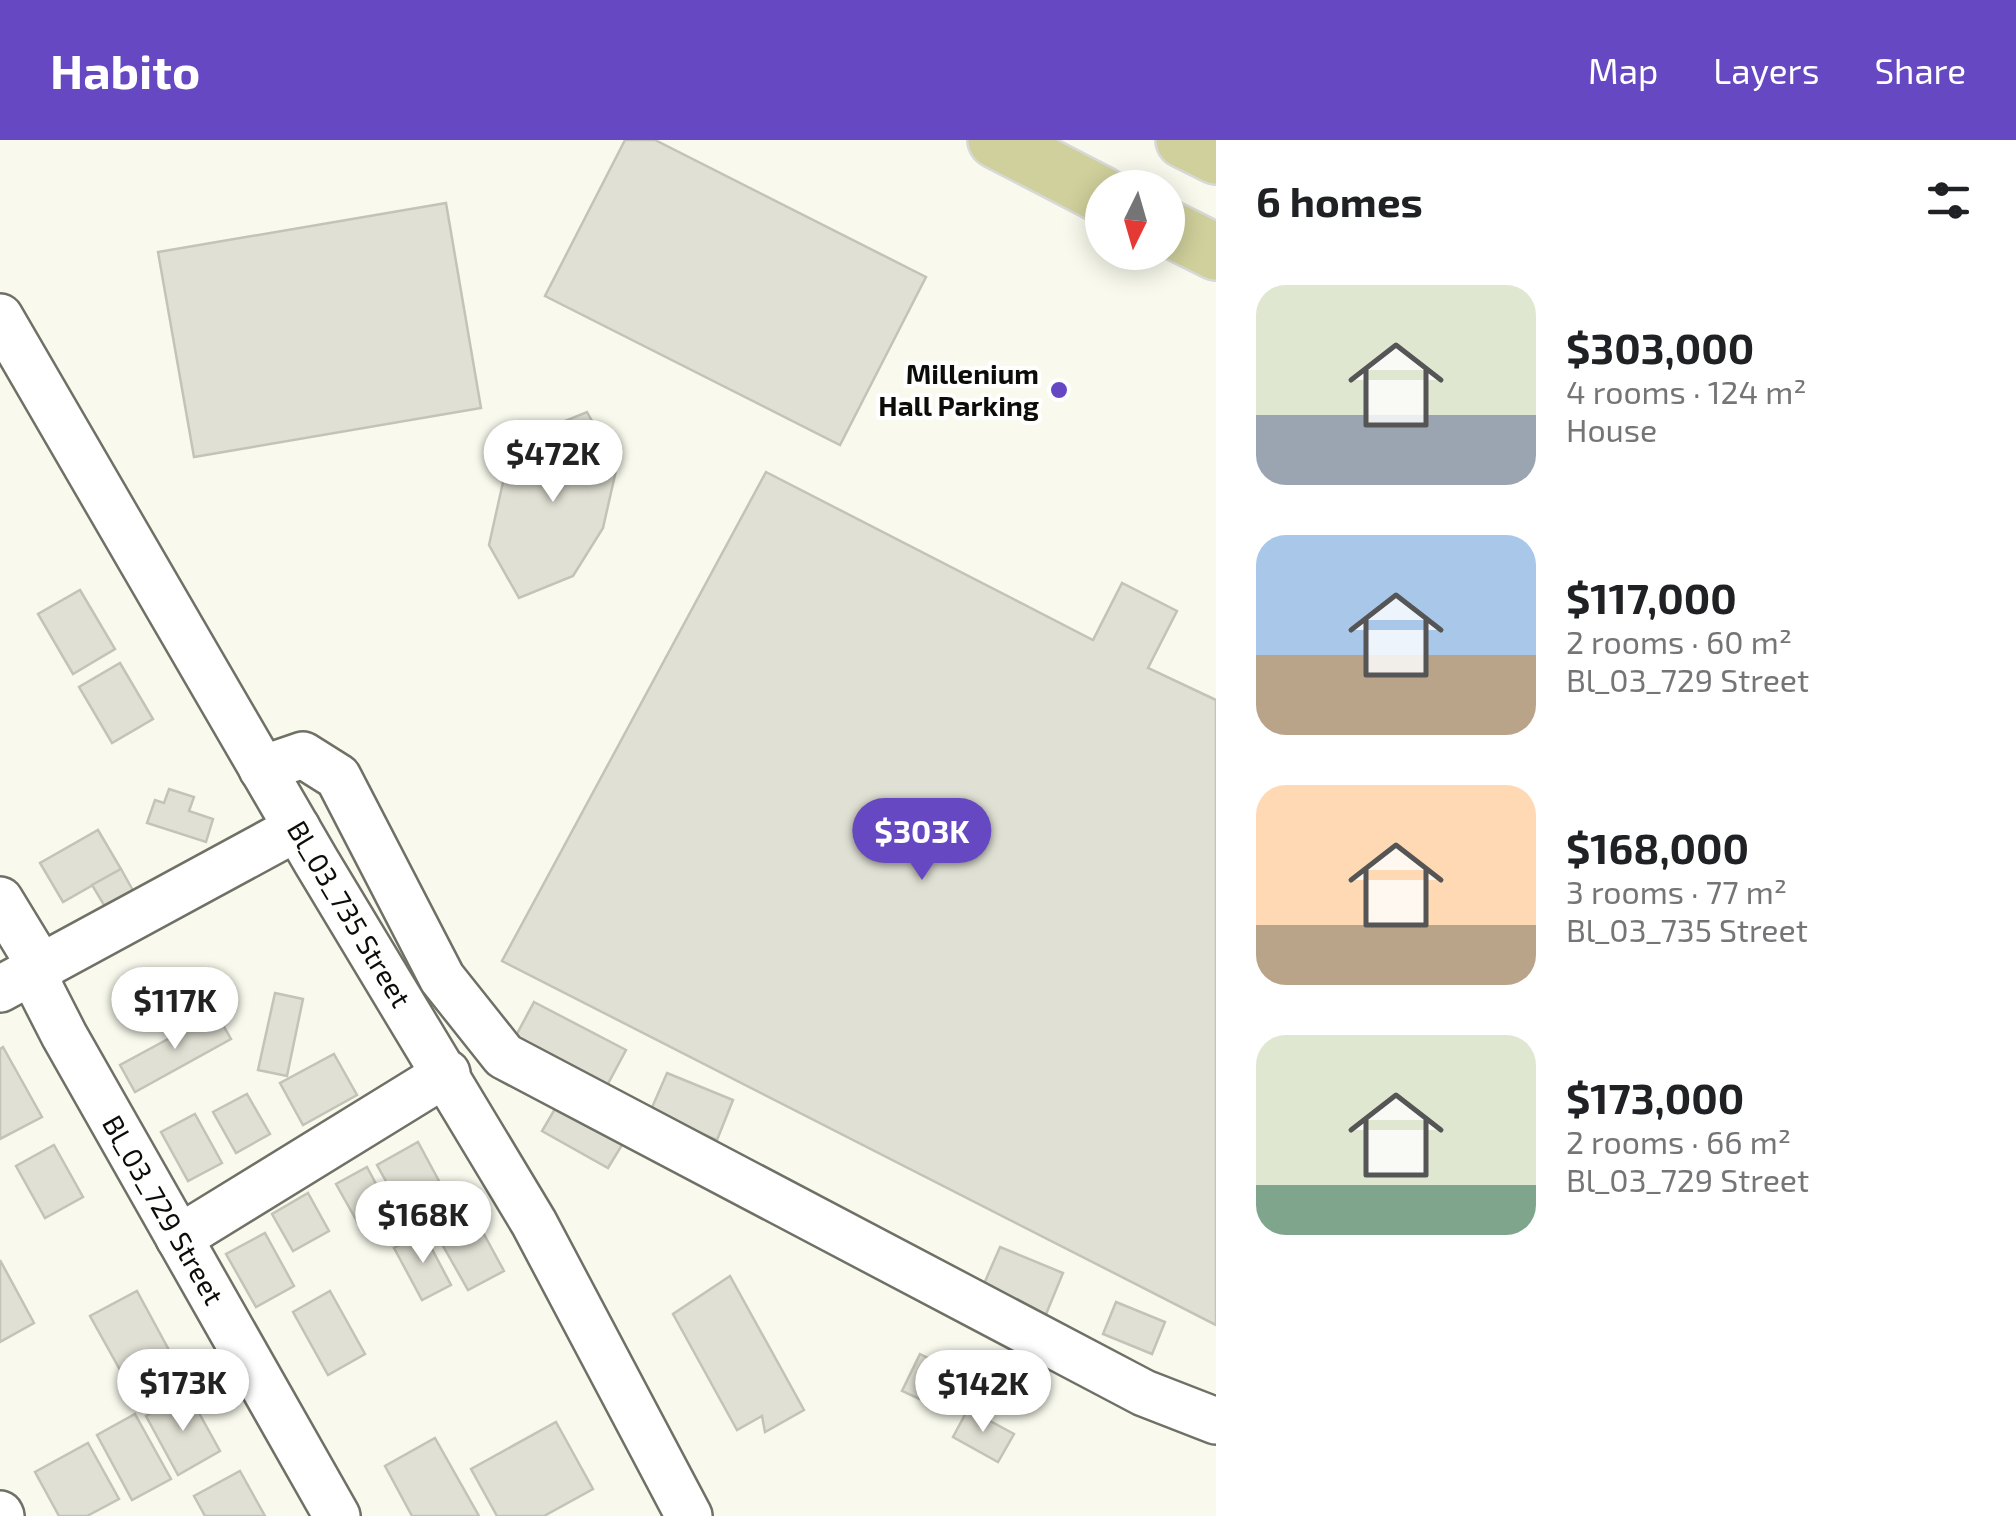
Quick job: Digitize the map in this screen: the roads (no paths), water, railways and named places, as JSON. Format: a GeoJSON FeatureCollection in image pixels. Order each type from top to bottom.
{"type":"FeatureCollection","features":[{"type":"Feature","properties":{"kind":"main road"},"geometry":{"type":"LineString","coordinates":[[996,140],[1085,186]]}},
{"type":"Feature","properties":{"kind":"main road"},"geometry":{"type":"LineString","coordinates":[[1184,140],[1216,156]]}},
{"type":"Feature","properties":{"kind":"main road"},"geometry":{"type":"LineString","coordinates":[[1185,236],[1216,252]]}},
{"type":"Feature","properties":{"kind":"street","name":"Bl_03_735 Street"},"geometry":{"type":"LineString","coordinates":[[0,317],[296,828],[534,1223],[689,1516]]}},
{"type":"Feature","properties":{"kind":"street"},"geometry":{"type":"LineString","coordinates":[[262,769],[303,755],[338,777],[442,978],[504,1056],[1144,1393],[1216,1420]]}},
{"type":"Feature","properties":{"kind":"street"},"geometry":{"type":"LineString","coordinates":[[0,989],[38,964],[174,897],[296,828]]}},
{"type":"Feature","properties":{"kind":"street","name":"Bl_03_729 Street"},"geometry":{"type":"LineString","coordinates":[[0,900],[38,964],[40,988],[54,1017],[337,1516]]}},
{"type":"Feature","properties":{"kind":"street"},"geometry":{"type":"LineString","coordinates":[[179,1238],[447,1073]]}},
{"type":"Feature","properties":{"kind":"place","name":"Millenium Hall Parking"},"geometry":{"type":"Point","coordinates":[1059,390]}}]}
